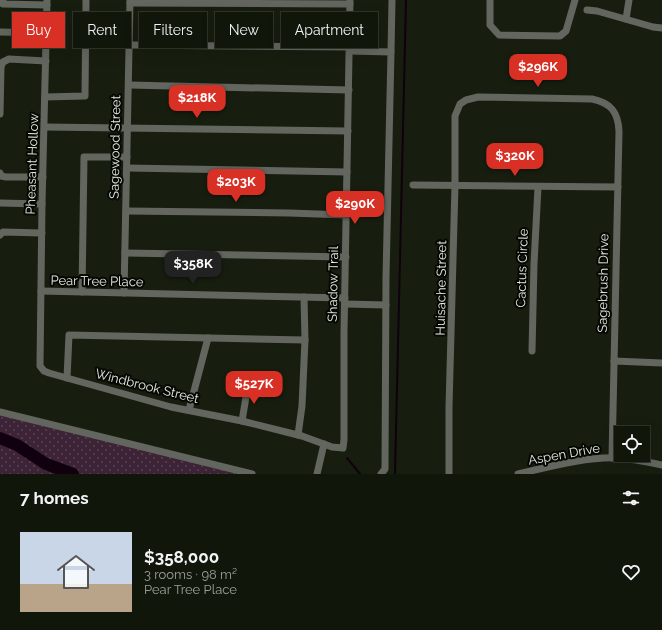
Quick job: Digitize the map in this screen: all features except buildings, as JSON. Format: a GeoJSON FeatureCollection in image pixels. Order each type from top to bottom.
{"type":"FeatureCollection","features":[{"type":"Feature","properties":{"kind":"street"},"geometry":{"type":"LineString","coordinates":[[3,0],[3,4],[47,3]]}},
{"type":"Feature","properties":{"kind":"street"},"geometry":{"type":"LineString","coordinates":[[45,97],[85,96],[86,0]]}},
{"type":"Feature","properties":{"kind":"street"},"geometry":{"type":"LineString","coordinates":[[381,474],[385,469],[386,277],[392,0]]}},
{"type":"Feature","properties":{"kind":"street"},"geometry":{"type":"LineString","coordinates":[[490,0],[490,25],[499,35],[560,36],[566,31],[575,0]]}},
{"type":"Feature","properties":{"kind":"street"},"geometry":{"type":"LineString","coordinates":[[626,19],[629,0]]}},
{"type":"Feature","properties":{"kind":"street"},"geometry":{"type":"LineString","coordinates":[[130,1],[350,2]]}},
{"type":"Feature","properties":{"kind":"street","name":"Sagewood Street"},"geometry":{"type":"LineString","coordinates":[[130,1],[130,12]]}},
{"type":"Feature","properties":{"kind":"street","name":"Shadow Trail"},"geometry":{"type":"LineString","coordinates":[[343,448],[350,2]]}},
{"type":"Feature","properties":{"kind":"street"},"geometry":{"type":"LineString","coordinates":[[587,10],[597,11],[662,28]]}},
{"type":"Feature","properties":{"kind":"street"},"geometry":{"type":"LineString","coordinates":[[0,32],[12,32]]}},
{"type":"Feature","properties":{"kind":"street"},"geometry":{"type":"LineString","coordinates":[[131,45],[350,49],[391,52]]}},
{"type":"Feature","properties":{"kind":"street","name":"Pheasant Hollow"},"geometry":{"type":"LineString","coordinates":[[40,366],[42,204],[46,48]]}},
{"type":"Feature","properties":{"kind":"street","name":"Sagewood Street"},"geometry":{"type":"LineString","coordinates":[[124,294],[129,48]]}},
{"type":"Feature","properties":{"kind":"street"},"geometry":{"type":"LineString","coordinates":[[0,114],[1,67],[3,62],[9,60],[46,61]]}},
{"type":"Feature","properties":{"kind":"street"},"geometry":{"type":"LineString","coordinates":[[128,85],[349,90]]}},
{"type":"Feature","properties":{"kind":"street","name":"Sagebrush Drive"},"geometry":{"type":"LineString","coordinates":[[460,104],[466,100],[478,96],[592,99],[608,104],[617,116],[619,131],[612,458]]}},
{"type":"Feature","properties":{"kind":"street","name":"Huisache Street"},"geometry":{"type":"LineString","coordinates":[[449,474],[455,116],[460,104]]}},
{"type":"Feature","properties":{"kind":"street"},"geometry":{"type":"LineString","coordinates":[[45,127],[348,131]]}},
{"type":"Feature","properties":{"kind":"street"},"geometry":{"type":"LineString","coordinates":[[82,292],[84,157],[127,157]]}},
{"type":"Feature","properties":{"kind":"street"},"geometry":{"type":"LineString","coordinates":[[127,168],[347,172]]}},
{"type":"Feature","properties":{"kind":"street"},"geometry":{"type":"LineString","coordinates":[[0,173],[1,176],[6,177],[43,178]]}},
{"type":"Feature","properties":{"kind":"street"},"geometry":{"type":"LineString","coordinates":[[413,185],[618,187]]}},
{"type":"Feature","properties":{"kind":"street","name":"Cactus Circle"},"geometry":{"type":"LineString","coordinates":[[532,350],[534,257],[538,187]]}},
{"type":"Feature","properties":{"kind":"street"},"geometry":{"type":"LineString","coordinates":[[0,203],[42,204]]}},
{"type":"Feature","properties":{"kind":"street"},"geometry":{"type":"LineString","coordinates":[[126,210],[346,215]]}},
{"type":"Feature","properties":{"kind":"street"},"geometry":{"type":"LineString","coordinates":[[0,235],[3,232],[42,233]]}},
{"type":"Feature","properties":{"kind":"street"},"geometry":{"type":"LineString","coordinates":[[125,253],[346,257]]}},
{"type":"Feature","properties":{"kind":"street","name":"Pear Tree Place"},"geometry":{"type":"LineString","coordinates":[[41,291],[304,297],[386,305]]}},
{"type":"Feature","properties":{"kind":"street"},"geometry":{"type":"LineString","coordinates":[[298,435],[302,406],[305,340],[304,297]]}},
{"type":"Feature","properties":{"kind":"street"},"geometry":{"type":"LineString","coordinates":[[68,378],[69,335],[305,340]]}},
{"type":"Feature","properties":{"kind":"street"},"geometry":{"type":"LineString","coordinates":[[189,410],[208,338]]}},
{"type":"Feature","properties":{"kind":"street"},"geometry":{"type":"LineString","coordinates":[[614,361],[662,363]]}},
{"type":"Feature","properties":{"kind":"street","name":"Windbrook Street"},"geometry":{"type":"LineString","coordinates":[[40,366],[44,371],[49,373],[166,405],[242,421],[298,435],[332,447],[343,448]]}},
{"type":"Feature","properties":{"kind":"street"},"geometry":{"type":"LineString","coordinates":[[242,421],[248,385]]}},
{"type":"Feature","properties":{"kind":"street"},"geometry":{"type":"LineString","coordinates":[[0,412],[252,474]]}},
{"type":"Feature","properties":{"kind":"street"},"geometry":{"type":"LineString","coordinates":[[317,474],[324,444]]}},
{"type":"Feature","properties":{"kind":"street","name":"Aspen Drive"},"geometry":{"type":"LineString","coordinates":[[518,474],[560,465],[612,458],[638,460],[662,465]]}},
{"type":"Feature","properties":{"kind":"shaded area"},"geometry":{"type":"Polygon","coordinates":[[[0,413],[244,474],[1,474],[0,413]]]}},
{"type":"Feature","properties":{"kind":"waterway"},"geometry":{"type":"LineString","coordinates":[[395,474],[406,0]]}},
{"type":"Feature","properties":{"kind":"waterway"},"geometry":{"type":"LineString","coordinates":[[0,438],[17,445],[46,464],[73,474]]}},
{"type":"Feature","properties":{"kind":"waterway"},"geometry":{"type":"LineString","coordinates":[[347,458],[360,474]]}}]}
